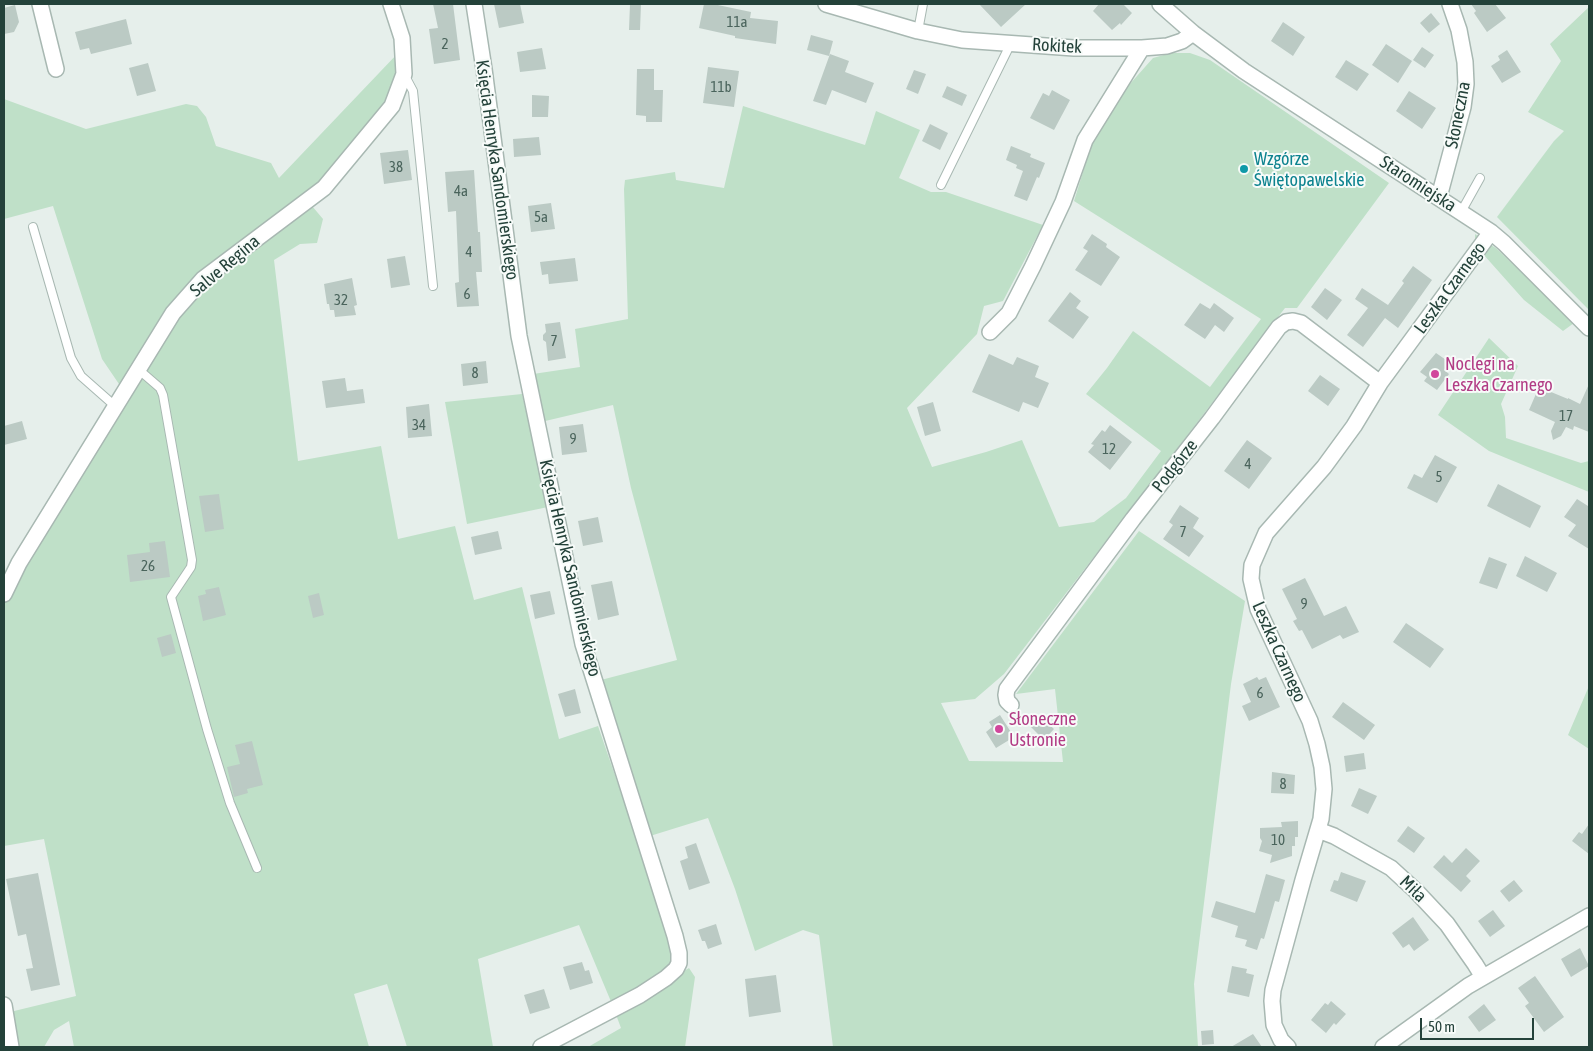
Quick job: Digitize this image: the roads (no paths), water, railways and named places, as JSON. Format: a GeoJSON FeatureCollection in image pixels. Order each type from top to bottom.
{"type":"FeatureCollection","features":[{"type":"Feature","properties":{"kind":"street"},"geometry":{"type":"LineString","coordinates":[[40,4],[56,69]]}},
{"type":"Feature","properties":{"kind":"street","name":"Salve Regina"},"geometry":{"type":"LineString","coordinates":[[4,594],[19,563],[172,313],[203,280],[324,188],[392,106],[404,74],[402,38],[391,4]]}},
{"type":"Feature","properties":{"kind":"street","name":"Księcia Henryka Sandomierskiego"},"geometry":{"type":"LineString","coordinates":[[474,4],[519,336],[584,644],[679,953],[679,963],[676,969],[666,978],[640,995],[541,1047]]}},
{"type":"Feature","properties":{"kind":"street","name":"Rokitek"},"geometry":{"type":"LineString","coordinates":[[826,4],[918,31],[962,40],[1074,48],[1142,48],[1167,46],[1182,41],[1193,33]]}},
{"type":"Feature","properties":{"kind":"street","name":"Staromiejska"},"geometry":{"type":"LineString","coordinates":[[1160,4],[1193,33],[1244,71],[1491,232],[1589,328]]}},
{"type":"Feature","properties":{"kind":"street","name":"Słoneczna"},"geometry":{"type":"LineString","coordinates":[[1439,197],[1463,107],[1466,84],[1465,62],[1459,30],[1450,4]]}},
{"type":"Feature","properties":{"kind":"street"},"geometry":{"type":"LineString","coordinates":[[990,332],[1008,312],[1033,266],[1063,202],[1085,140],[1142,48]]}},
{"type":"Feature","properties":{"kind":"street","name":"Leszka Czarnego"},"geometry":{"type":"LineString","coordinates":[[1288,1047],[1281,1040],[1274,1025],[1272,996],[1321,819],[1324,788],[1322,767],[1310,721],[1258,609],[1251,579],[1252,565],[1266,533],[1324,467],[1354,426],[1380,383],[1491,232]]}},
{"type":"Feature","properties":{"kind":"street","name":"Podgórze"},"geometry":{"type":"LineString","coordinates":[[1012,705],[1007,701],[1007,689],[1279,327],[1286,322],[1301,323],[1380,383]]}},
{"type":"Feature","properties":{"kind":"street","name":"Miła"},"geometry":{"type":"LineString","coordinates":[[1318,830],[1334,836],[1391,868],[1447,924],[1476,964],[1483,977]]}},
{"type":"Feature","properties":{"kind":"street"},"geometry":{"type":"LineString","coordinates":[[1383,1047],[1468,986],[1589,916]]}},
{"type":"Feature","properties":{"kind":"street"},"geometry":{"type":"LineString","coordinates":[[4,1005],[12,1047]]}},
{"type":"Feature","properties":{"kind":"lane"},"geometry":{"type":"LineString","coordinates":[[918,31],[922,4]]}},
{"type":"Feature","properties":{"kind":"lane"},"geometry":{"type":"LineString","coordinates":[[941,185],[1011,43]]}},
{"type":"Feature","properties":{"kind":"lane"},"geometry":{"type":"LineString","coordinates":[[404,74],[413,91],[433,286]]}},
{"type":"Feature","properties":{"kind":"lane"},"geometry":{"type":"LineString","coordinates":[[1461,212],[1480,178]]}},
{"type":"Feature","properties":{"kind":"lane"},"geometry":{"type":"LineString","coordinates":[[33,227],[71,358],[81,376],[115,406]]}},
{"type":"Feature","properties":{"kind":"lane"},"geometry":{"type":"LineString","coordinates":[[138,368],[160,388],[163,395],[192,560],[191,567],[171,596],[206,729],[230,803],[256,868]]}},
{"type":"Feature","properties":{"kind":"place","name":"Wzgórze Świętopawelskie"},"geometry":{"type":"Point","coordinates":[1244,169]}},
{"type":"Feature","properties":{"kind":"place","name":"Noclegi na Leszka Czarnego"},"geometry":{"type":"Point","coordinates":[1435,374]}},
{"type":"Feature","properties":{"kind":"place","name":"Słoneczne Ustronie"},"geometry":{"type":"Point","coordinates":[999,729]}}]}
